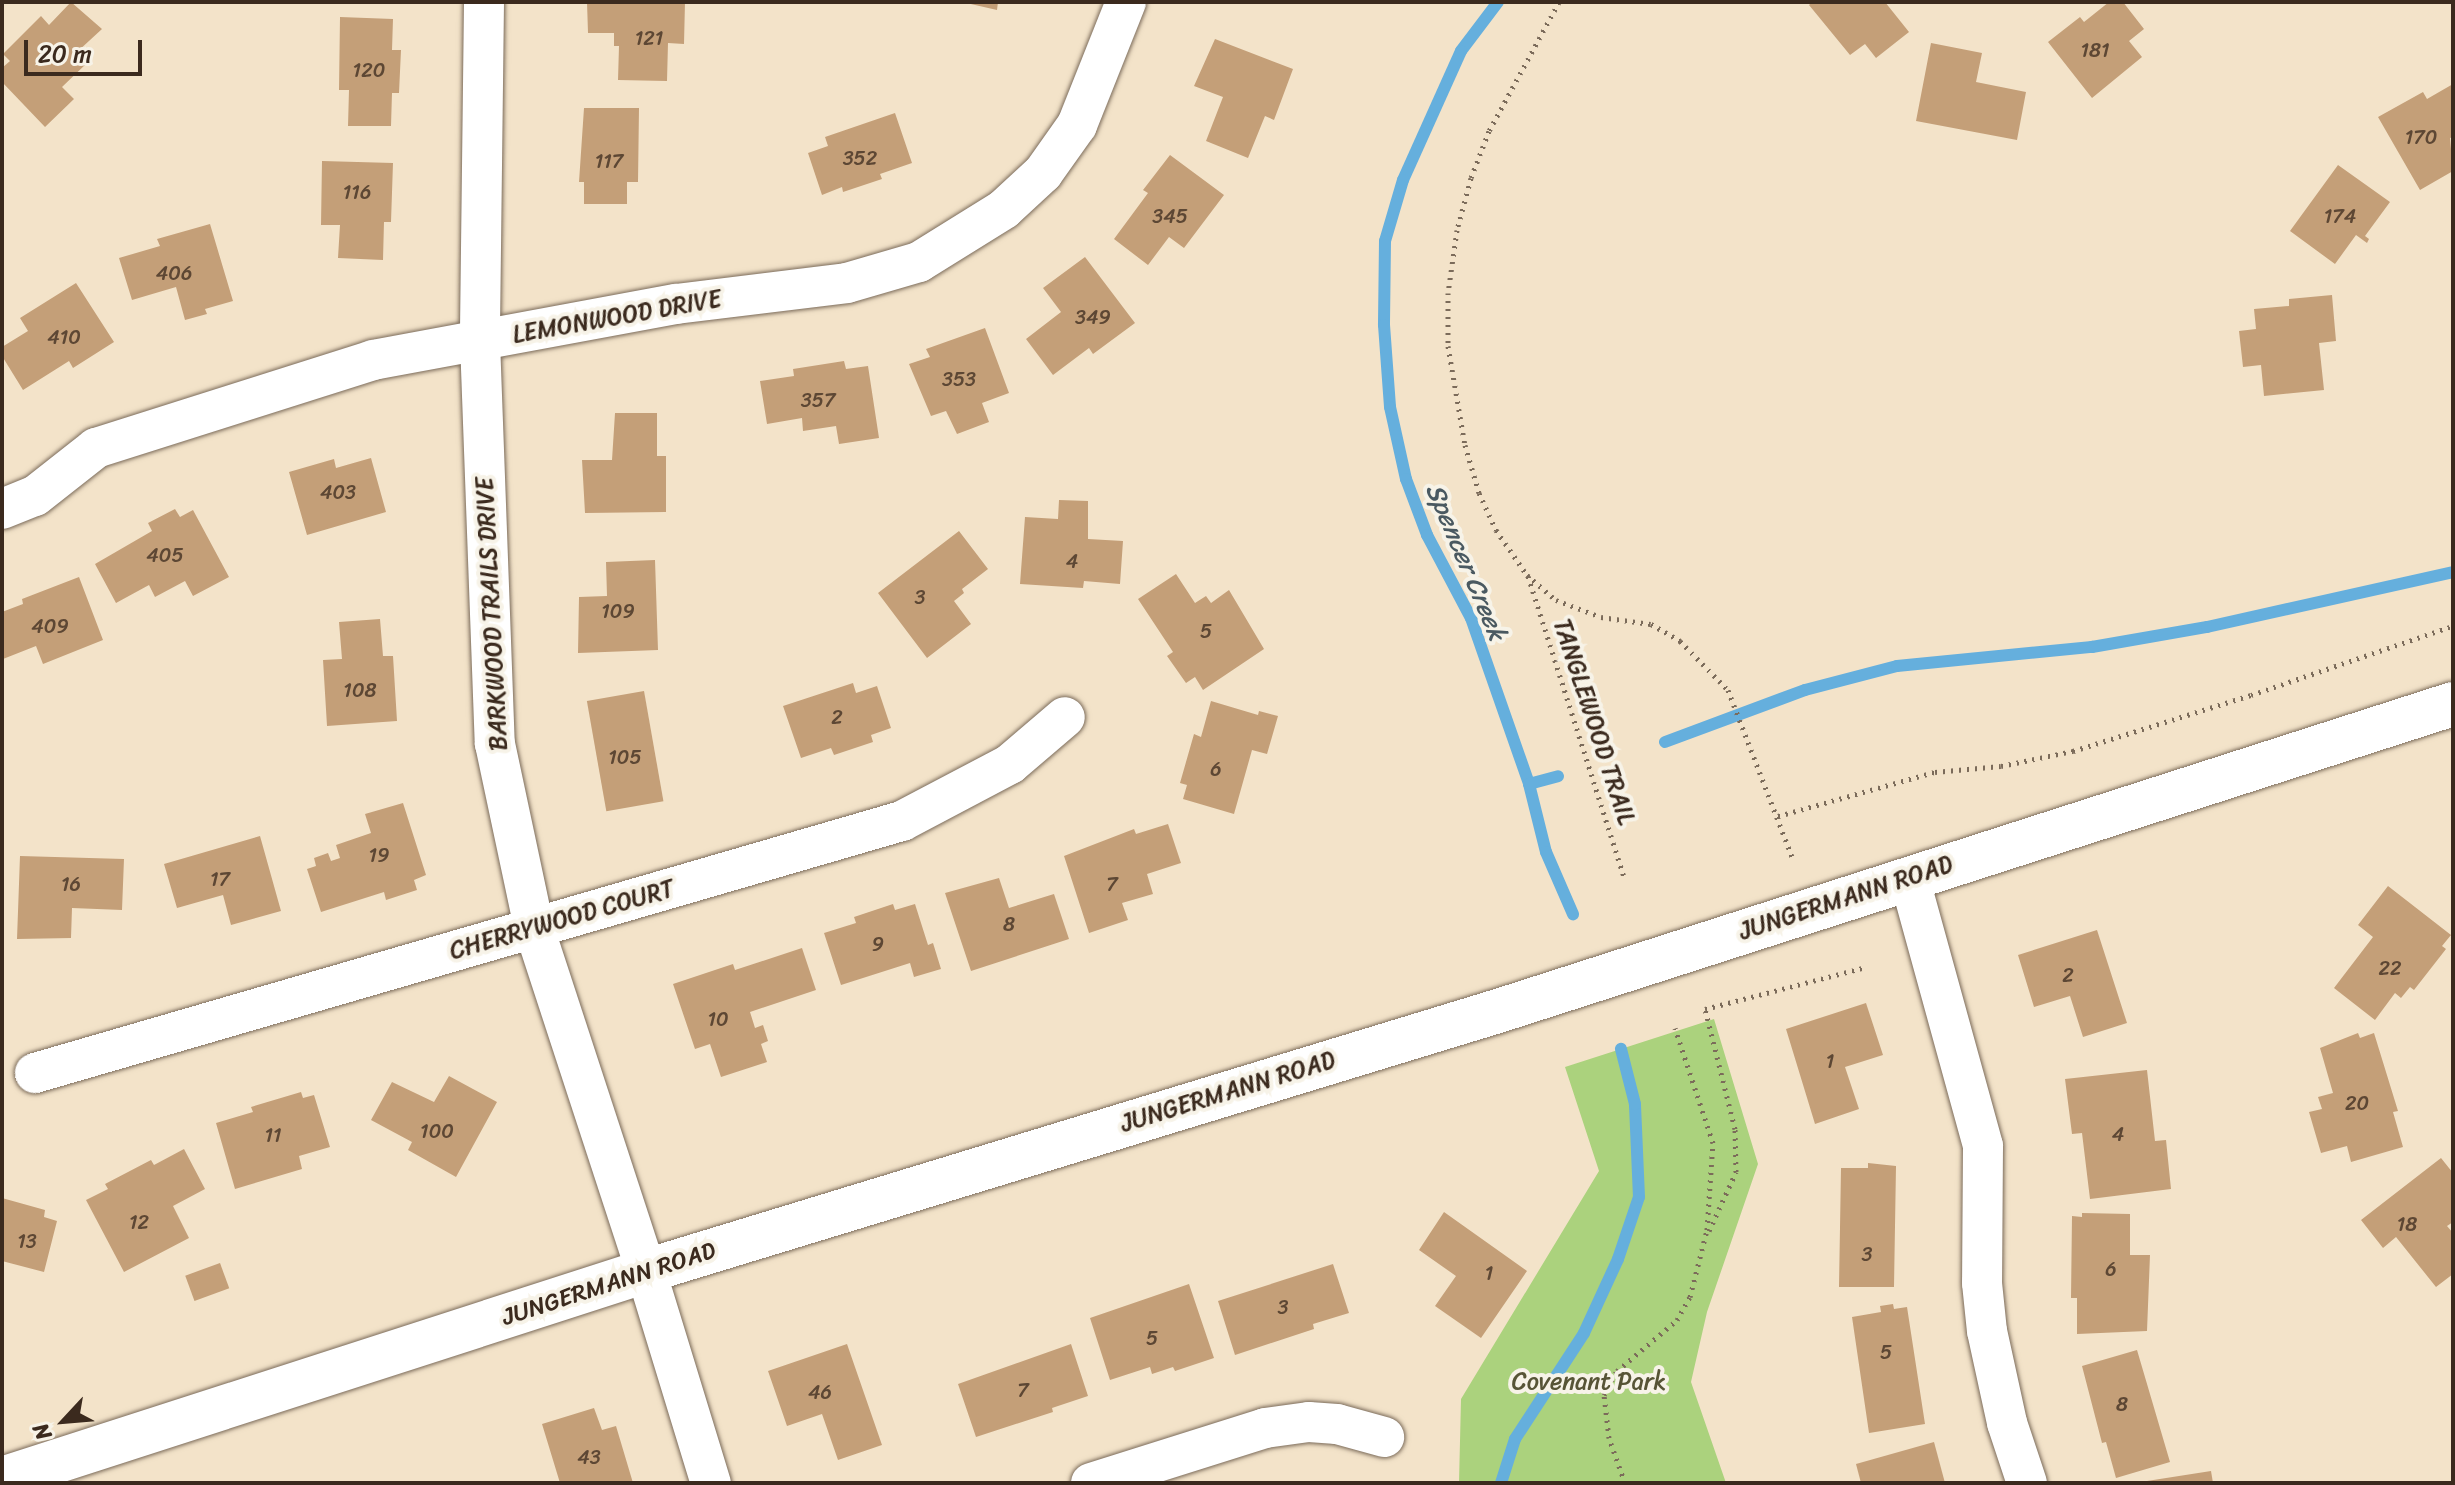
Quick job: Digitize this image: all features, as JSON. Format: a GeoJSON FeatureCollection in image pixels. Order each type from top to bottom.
{"type":"FeatureCollection","features":[{"type":"Feature","properties":{"kind":"main road","name":"JUNGERMANN ROAD"},"geometry":{"type":"LineString","coordinates":[[2,1479],[646,1271],[1498,1011],[2453,704]]}},
{"type":"Feature","properties":{"kind":"street","name":"BARKWOOD TRAILS DRIVE"},"geometry":{"type":"LineString","coordinates":[[484,2],[480,341],[495,744],[534,928],[646,1271],[711,1483]]}},
{"type":"Feature","properties":{"kind":"street","name":"LEMONWOOD DRIVE"},"geometry":{"type":"LineString","coordinates":[[2,509],[35,496],[96,448],[373,360],[676,304],[847,283],[919,262],[1004,209],[1043,173],[1077,125],[1126,2]]}},
{"type":"Feature","properties":{"kind":"street","name":"CHERRYWOOD COURT"},"geometry":{"type":"LineString","coordinates":[[35,1073],[902,821],[1010,764],[1065,717]]}},
{"type":"Feature","properties":{"kind":"street"},"geometry":{"type":"LineString","coordinates":[[1909,877],[1983,1146],[1982,1283],[1987,1331],[2007,1423],[2027,1483]]}},
{"type":"Feature","properties":{"kind":"street"},"geometry":{"type":"LineString","coordinates":[[1091,1483],[1265,1428],[1309,1422],[1337,1424],[1384,1437]]}},
{"type":"Feature","properties":{"kind":"path","name":"TANGLEWOOD TRAIL"},"geometry":{"type":"LineString","coordinates":[[1559,2],[1513,83],[1471,178],[1457,230],[1448,293],[1448,346],[1465,445],[1479,493],[1496,530],[1527,575],[1556,600],[1601,617],[1651,624],[1680,641],[1728,690],[1792,857]]}},
{"type":"Feature","properties":{"kind":"path","name":"TANGLEWOOD TRAIL"},"geometry":{"type":"LineString","coordinates":[[1527,575],[1625,880]]}},
{"type":"Feature","properties":{"kind":"path"},"geometry":{"type":"LineString","coordinates":[[1778,816],[1935,772],[2001,766],[2073,751],[2266,691],[2453,626]]}},
{"type":"Feature","properties":{"kind":"path"},"geometry":{"type":"LineString","coordinates":[[1703,1243],[1736,1172],[1735,1129],[1705,1009],[1866,967]]}},
{"type":"Feature","properties":{"kind":"path"},"geometry":{"type":"LineString","coordinates":[[1625,1483],[1609,1438],[1604,1395],[1617,1371],[1677,1320],[1690,1297],[1703,1243],[1713,1143],[1675,1028]]}},
{"type":"Feature","properties":{"kind":"green space","name":"Covenant Park"},"geometry":{"type":"Polygon","coordinates":[[[1714,1019],[1758,1164],[1707,1312],[1691,1382],[1726,1483],[1459,1483],[1461,1399],[1599,1171],[1565,1067],[1714,1019]]]}},
{"type":"Feature","properties":{"kind":"building"},"geometry":{"type":"Polygon","coordinates":[[[71,2],[102,29],[77,52],[87,63],[62,87],[74,99],[45,127],[2,82],[2,68],[10,61],[3,54],[41,16],[49,25],[71,2]]]}},
{"type":"Feature","properties":{"kind":"building"},"geometry":{"type":"Polygon","coordinates":[[[587,2],[685,2],[684,44],[668,43],[667,81],[618,80],[619,46],[614,46],[614,33],[588,33],[587,2]]]}},
{"type":"Feature","properties":{"kind":"building"},"geometry":{"type":"Polygon","coordinates":[[[962,2],[998,2],[997,10],[962,2]]]}},
{"type":"Feature","properties":{"kind":"building"},"geometry":{"type":"Polygon","coordinates":[[[1812,2],[1885,2],[1909,32],[1876,58],[1865,44],[1850,55],[1809,5],[1812,2]]]}},
{"type":"Feature","properties":{"kind":"building"},"geometry":{"type":"Polygon","coordinates":[[[2109,2],[2123,2],[2144,29],[2129,41],[2142,57],[2092,98],[2048,42],[2080,17],[2084,22],[2109,2]]]}},
{"type":"Feature","properties":{"kind":"building"},"geometry":{"type":"Polygon","coordinates":[[[340,17],[393,19],[392,50],[401,50],[399,93],[392,93],[391,126],[348,126],[349,90],[339,90],[340,17]]]}},
{"type":"Feature","properties":{"kind":"building"},"geometry":{"type":"Polygon","coordinates":[[[1215,39],[1293,69],[1274,120],[1265,116],[1248,158],[1206,141],[1223,97],[1194,86],[1215,39]]]}},
{"type":"Feature","properties":{"kind":"building"},"geometry":{"type":"Polygon","coordinates":[[[1931,43],[1982,53],[1976,82],[2026,92],[2017,140],[1916,121],[1931,43]]]}},
{"type":"Feature","properties":{"kind":"building"},"geometry":{"type":"Polygon","coordinates":[[[2453,84],[2453,137],[2450,138],[2453,171],[2420,190],[2378,117],[2423,92],[2427,99],[2453,84]]]}},
{"type":"Feature","properties":{"kind":"building"},"geometry":{"type":"Polygon","coordinates":[[[584,108],[639,108],[638,182],[627,182],[627,204],[584,204],[584,182],[579,182],[584,108]]]}},
{"type":"Feature","properties":{"kind":"building"},"geometry":{"type":"Polygon","coordinates":[[[895,113],[912,163],[880,174],[882,179],[843,192],[842,187],[822,195],[808,153],[828,146],[825,137],[895,113]]]}},
{"type":"Feature","properties":{"kind":"building"},"geometry":{"type":"Polygon","coordinates":[[[1170,155],[1224,195],[1184,248],[1169,237],[1148,265],[1114,239],[1148,193],[1143,190],[1170,155]]]}},
{"type":"Feature","properties":{"kind":"building"},"geometry":{"type":"Polygon","coordinates":[[[322,161],[393,163],[391,222],[384,222],[383,260],[338,258],[340,225],[321,225],[322,161]]]}},
{"type":"Feature","properties":{"kind":"building"},"geometry":{"type":"Polygon","coordinates":[[[2338,165],[2390,202],[2365,236],[2369,239],[2367,243],[2356,235],[2335,264],[2290,231],[2338,165]]]}},
{"type":"Feature","properties":{"kind":"building"},"geometry":{"type":"Polygon","coordinates":[[[210,224],[233,301],[205,309],[207,314],[185,320],[176,287],[132,300],[119,258],[160,246],[157,239],[210,224]]]}},
{"type":"Feature","properties":{"kind":"building"},"geometry":{"type":"Polygon","coordinates":[[[1085,257],[1135,323],[1093,354],[1089,348],[1053,375],[1026,339],[1061,312],[1043,288],[1085,257]]]}},
{"type":"Feature","properties":{"kind":"building"},"geometry":{"type":"Polygon","coordinates":[[[76,283],[114,342],[73,368],[69,361],[23,390],[2,356],[2,347],[28,331],[20,318],[76,283]]]}},
{"type":"Feature","properties":{"kind":"building"},"geometry":{"type":"Polygon","coordinates":[[[2332,295],[2336,341],[2319,343],[2324,390],[2264,396],[2261,365],[2243,367],[2239,331],[2256,329],[2254,309],[2289,306],[2289,299],[2332,295]]]}},
{"type":"Feature","properties":{"kind":"building"},"geometry":{"type":"Polygon","coordinates":[[[985,328],[1009,393],[982,403],[989,422],[957,434],[946,411],[931,416],[909,364],[930,357],[926,349],[985,328]]]}},
{"type":"Feature","properties":{"kind":"building"},"geometry":{"type":"Polygon","coordinates":[[[844,361],[846,369],[868,366],[879,438],[839,444],[836,426],[803,431],[802,418],[767,424],[760,381],[794,376],[793,369],[844,361]]]}},
{"type":"Feature","properties":{"kind":"building"},"geometry":{"type":"Polygon","coordinates":[[[615,413],[657,413],[657,456],[666,456],[666,512],[585,513],[582,460],[612,460],[615,413]]]}},
{"type":"Feature","properties":{"kind":"building"},"geometry":{"type":"Polygon","coordinates":[[[371,458],[386,512],[307,535],[289,472],[334,459],[336,468],[371,458]]]}},
{"type":"Feature","properties":{"kind":"building"},"geometry":{"type":"Polygon","coordinates":[[[1059,500],[1088,501],[1088,539],[1123,541],[1120,584],[1084,581],[1083,588],[1020,584],[1025,517],[1058,519],[1059,500]]]}},
{"type":"Feature","properties":{"kind":"building"},"geometry":{"type":"Polygon","coordinates":[[[175,509],[180,517],[193,510],[229,577],[193,596],[185,581],[155,597],[149,585],[116,603],[95,564],[152,531],[148,523],[175,509]]]}},
{"type":"Feature","properties":{"kind":"building"},"geometry":{"type":"Polygon","coordinates":[[[959,531],[988,569],[962,589],[964,593],[954,601],[971,624],[927,658],[878,593],[959,531]]]}},
{"type":"Feature","properties":{"kind":"building"},"geometry":{"type":"Polygon","coordinates":[[[655,560],[658,650],[578,653],[579,597],[607,596],[606,562],[655,560]]]}},
{"type":"Feature","properties":{"kind":"building"},"geometry":{"type":"Polygon","coordinates":[[[1176,574],[1195,603],[1206,596],[1211,603],[1229,590],[1264,649],[1203,690],[1195,677],[1186,683],[1167,656],[1173,652],[1138,599],[1176,574]]]}},
{"type":"Feature","properties":{"kind":"building"},"geometry":{"type":"Polygon","coordinates":[[[79,577],[103,640],[43,664],[36,646],[3,659],[2,612],[23,604],[22,599],[79,577]]]}},
{"type":"Feature","properties":{"kind":"building"},"geometry":{"type":"Polygon","coordinates":[[[380,619],[383,656],[393,656],[397,721],[327,726],[323,660],[342,659],[339,622],[380,619]]]}},
{"type":"Feature","properties":{"kind":"building"},"geometry":{"type":"Polygon","coordinates":[[[853,683],[856,693],[877,686],[891,728],[871,735],[873,742],[834,755],[831,748],[801,758],[783,706],[853,683]]]}},
{"type":"Feature","properties":{"kind":"building"},"geometry":{"type":"Polygon","coordinates":[[[644,691],[663,801],[606,811],[587,701],[644,691]]]}},
{"type":"Feature","properties":{"kind":"building"},"geometry":{"type":"Polygon","coordinates":[[[1211,701],[1258,715],[1259,711],[1278,716],[1267,754],[1252,750],[1234,814],[1183,799],[1187,785],[1180,783],[1194,734],[1201,737],[1211,701]]]}},
{"type":"Feature","properties":{"kind":"building"},"geometry":{"type":"Polygon","coordinates":[[[403,803],[426,875],[414,880],[417,890],[386,900],[384,892],[321,912],[307,869],[316,866],[314,858],[328,853],[331,861],[340,858],[336,845],[371,833],[365,814],[403,803]]]}},
{"type":"Feature","properties":{"kind":"building"},"geometry":{"type":"Polygon","coordinates":[[[1168,824],[1181,863],[1147,874],[1153,894],[1122,903],[1128,920],[1089,933],[1064,856],[1134,829],[1136,834],[1168,824]]]}},
{"type":"Feature","properties":{"kind":"building"},"geometry":{"type":"Polygon","coordinates":[[[260,836],[281,911],[231,925],[223,895],[177,908],[164,864],[260,836]]]}},
{"type":"Feature","properties":{"kind":"building"},"geometry":{"type":"Polygon","coordinates":[[[20,856],[124,859],[122,910],[72,908],[71,938],[17,939],[20,856]]]}},
{"type":"Feature","properties":{"kind":"building"},"geometry":{"type":"Polygon","coordinates":[[[999,878],[1009,908],[1054,894],[1069,939],[971,971],[945,893],[999,878]]]}},
{"type":"Feature","properties":{"kind":"building"},"geometry":{"type":"Polygon","coordinates":[[[2388,886],[2451,935],[2442,946],[2446,949],[2414,990],[2410,987],[2401,998],[2395,993],[2375,1020],[2334,988],[2373,937],[2358,925],[2388,886]]]}},
{"type":"Feature","properties":{"kind":"building"},"geometry":{"type":"Polygon","coordinates":[[[893,904],[895,910],[915,904],[928,945],[933,943],[941,969],[914,977],[910,963],[841,985],[824,933],[856,923],[854,917],[893,904]]]}},
{"type":"Feature","properties":{"kind":"building"},"geometry":{"type":"Polygon","coordinates":[[[2097,930],[2127,1023],[2083,1037],[2070,996],[2034,1007],[2018,955],[2097,930]]]}},
{"type":"Feature","properties":{"kind":"building"},"geometry":{"type":"Polygon","coordinates":[[[802,948],[816,990],[750,1012],[755,1028],[763,1025],[768,1041],[761,1044],[767,1062],[721,1077],[710,1044],[695,1049],[673,984],[733,964],[735,970],[802,948]]]}},
{"type":"Feature","properties":{"kind":"building"},"geometry":{"type":"Polygon","coordinates":[[[1866,1003],[1883,1055],[1845,1067],[1859,1109],[1815,1124],[1786,1029],[1866,1003]]]}},
{"type":"Feature","properties":{"kind":"building"},"geometry":{"type":"Polygon","coordinates":[[[2358,1033],[2360,1038],[2374,1033],[2398,1111],[2393,1112],[2403,1147],[2351,1162],[2347,1146],[2321,1153],[2309,1112],[2322,1109],[2318,1097],[2333,1093],[2320,1048],[2358,1033]]]}},
{"type":"Feature","properties":{"kind":"building"},"geometry":{"type":"Polygon","coordinates":[[[2147,1070],[2155,1141],[2166,1140],[2171,1189],[2090,1199],[2082,1133],[2072,1134],[2065,1079],[2147,1070]]]}},
{"type":"Feature","properties":{"kind":"building"},"geometry":{"type":"Polygon","coordinates":[[[449,1076],[497,1102],[456,1177],[408,1150],[412,1142],[371,1120],[392,1082],[434,1102],[449,1076]]]}},
{"type":"Feature","properties":{"kind":"building"},"geometry":{"type":"Polygon","coordinates":[[[301,1092],[303,1098],[314,1095],[330,1147],[299,1156],[302,1169],[235,1189],[216,1123],[253,1112],[251,1107],[301,1092]]]}},
{"type":"Feature","properties":{"kind":"building"},"geometry":{"type":"Polygon","coordinates":[[[184,1149],[205,1189],[173,1206],[189,1238],[124,1272],[86,1200],[108,1189],[105,1184],[151,1160],[154,1165],[184,1149]]]}},
{"type":"Feature","properties":{"kind":"building"},"geometry":{"type":"Polygon","coordinates":[[[2441,1158],[2453,1173],[2453,1222],[2447,1226],[2453,1233],[2453,1274],[2436,1287],[2396,1237],[2383,1248],[2361,1220],[2441,1158]]]}},
{"type":"Feature","properties":{"kind":"building"},"geometry":{"type":"Polygon","coordinates":[[[1868,1163],[1896,1166],[1894,1287],[1839,1287],[1841,1168],[1868,1168],[1868,1163]]]}},
{"type":"Feature","properties":{"kind":"building"},"geometry":{"type":"Polygon","coordinates":[[[2,1198],[45,1210],[44,1217],[57,1221],[44,1272],[2,1261],[2,1198]]]}},
{"type":"Feature","properties":{"kind":"building"},"geometry":{"type":"Polygon","coordinates":[[[1444,1212],[1527,1271],[1481,1338],[1435,1306],[1456,1276],[1419,1250],[1444,1212]]]}},
{"type":"Feature","properties":{"kind":"building"},"geometry":{"type":"Polygon","coordinates":[[[2082,1213],[2130,1214],[2130,1255],[2150,1255],[2147,1331],[2077,1334],[2077,1298],[2071,1298],[2072,1216],[2082,1217],[2082,1213]]]}},
{"type":"Feature","properties":{"kind":"building"},"geometry":{"type":"Polygon","coordinates":[[[220,1263],[229,1288],[194,1301],[185,1276],[220,1263]]]}},
{"type":"Feature","properties":{"kind":"building"},"geometry":{"type":"Polygon","coordinates":[[[1333,1264],[1349,1313],[1313,1324],[1314,1329],[1235,1355],[1218,1301],[1333,1264]]]}},
{"type":"Feature","properties":{"kind":"building"},"geometry":{"type":"Polygon","coordinates":[[[1189,1284],[1214,1358],[1175,1371],[1173,1367],[1152,1374],[1150,1367],[1110,1380],[1090,1318],[1189,1284]]]}},
{"type":"Feature","properties":{"kind":"building"},"geometry":{"type":"Polygon","coordinates":[[[1893,1304],[1894,1309],[1907,1307],[1925,1424],[1869,1433],[1852,1317],[1881,1312],[1880,1306],[1893,1304]]]}},
{"type":"Feature","properties":{"kind":"building"},"geometry":{"type":"Polygon","coordinates":[[[847,1344],[882,1445],[838,1460],[822,1414],[787,1426],[768,1371],[847,1344]]]}},
{"type":"Feature","properties":{"kind":"building"},"geometry":{"type":"Polygon","coordinates":[[[1071,1344],[1088,1396],[1052,1408],[1053,1412],[976,1437],[958,1384],[1071,1344]]]}},
{"type":"Feature","properties":{"kind":"building"},"geometry":{"type":"Polygon","coordinates":[[[2137,1350],[2170,1462],[2116,1478],[2106,1442],[2102,1443],[2082,1366],[2137,1350]]]}},
{"type":"Feature","properties":{"kind":"building"},"geometry":{"type":"Polygon","coordinates":[[[594,1408],[602,1430],[616,1426],[633,1483],[560,1483],[542,1424],[594,1408]]]}},
{"type":"Feature","properties":{"kind":"building"},"geometry":{"type":"Polygon","coordinates":[[[1934,1442],[1945,1483],[1861,1483],[1856,1464],[1934,1442]]]}},
{"type":"Feature","properties":{"kind":"building"},"geometry":{"type":"Polygon","coordinates":[[[2211,1471],[2213,1483],[2147,1483],[2147,1481],[2211,1471]]]}},
{"type":"Feature","properties":{"kind":"waterway","name":"Spencer Creek"},"geometry":{"type":"LineString","coordinates":[[1498,2],[1461,51],[1403,180],[1385,241],[1384,325],[1390,407],[1406,479],[1427,535],[1471,618],[1529,784],[1546,852],[1573,914]]}},
{"type":"Feature","properties":{"kind":"waterway"},"geometry":{"type":"LineString","coordinates":[[1665,742],[1805,690],[1897,666],[2092,647],[2207,627],[2453,572]]}},
{"type":"Feature","properties":{"kind":"waterway"},"geometry":{"type":"LineString","coordinates":[[1529,784],[1558,776]]}},
{"type":"Feature","properties":{"kind":"waterway","name":"Spencer Creek"},"geometry":{"type":"LineString","coordinates":[[1501,1483],[1515,1439],[1584,1333],[1618,1259],[1639,1197],[1635,1104],[1621,1049]]}}]}
